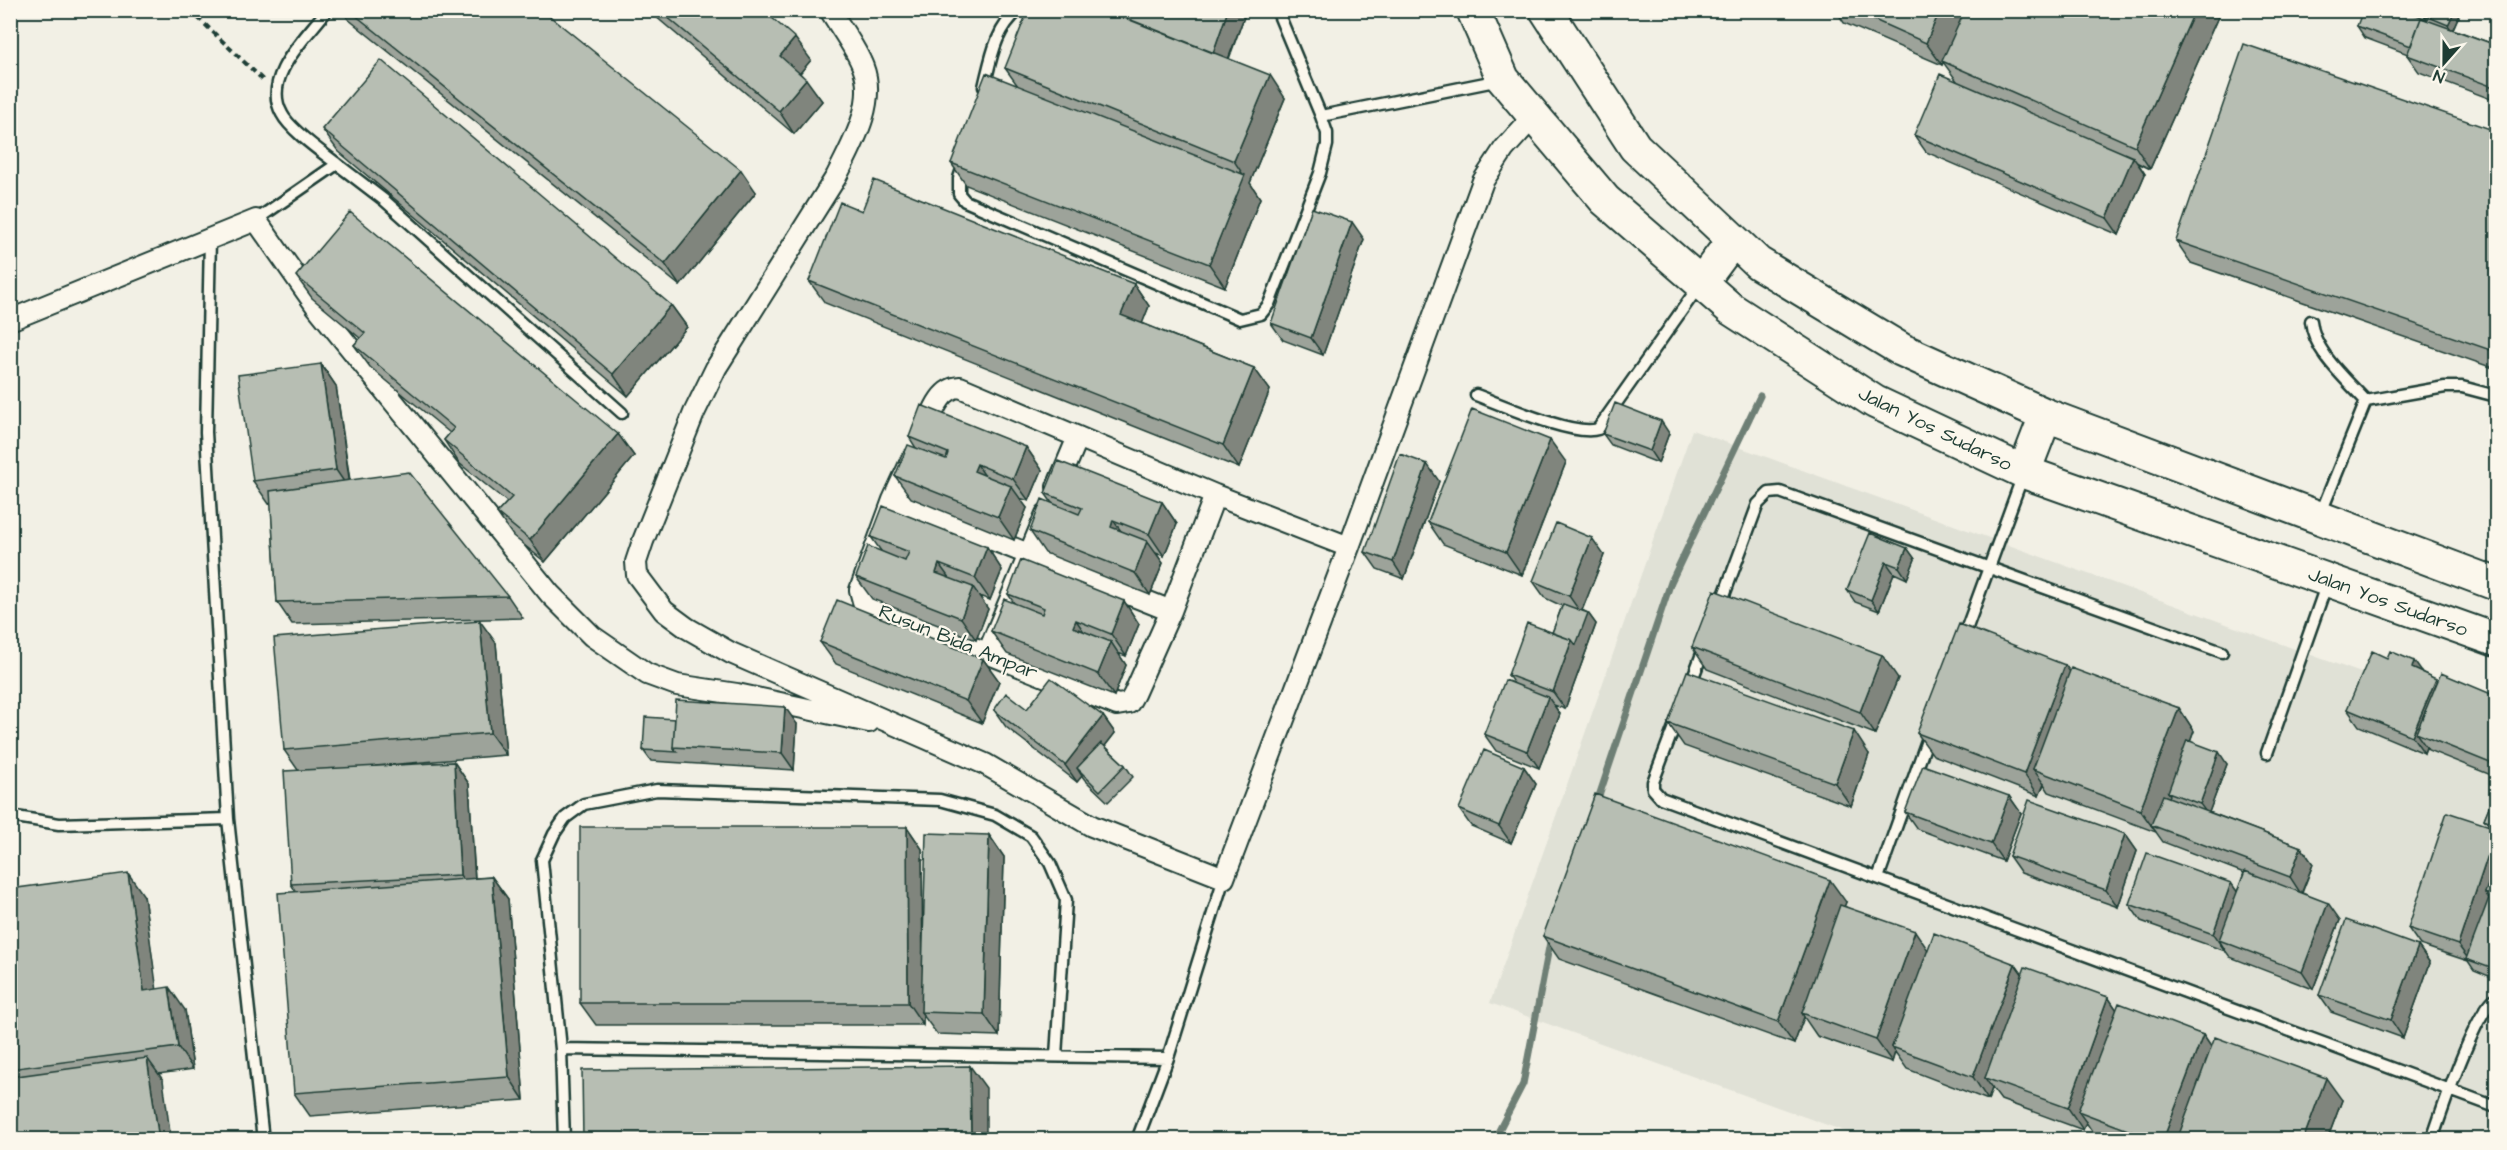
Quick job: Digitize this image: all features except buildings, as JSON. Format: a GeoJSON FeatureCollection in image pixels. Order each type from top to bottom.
{"type":"FeatureCollection","features":[{"type":"Feature","properties":{"kind":"main road","name":"Jalan Yos Sudarso"},"geometry":{"type":"LineString","coordinates":[[1473,10],[1503,79],[1605,200],[1731,309],[1875,402],[2024,472],[2496,640]]}},
{"type":"Feature","properties":{"kind":"main road"},"geometry":{"type":"LineString","coordinates":[[1546,10],[1635,147],[1758,263],[1902,350],[2046,415],[2496,584]]}},
{"type":"Feature","properties":{"kind":"main road"},"geometry":{"type":"LineString","coordinates":[[1701,283],[1733,240]]}},
{"type":"Feature","properties":{"kind":"main road"},"geometry":{"type":"LineString","coordinates":[[2024,472],[2046,415]]}},
{"type":"Feature","properties":{"kind":"street"},"geometry":{"type":"LineString","coordinates":[[830,10],[863,66],[868,88],[863,114],[836,177],[716,368],[694,413],[636,562],[637,575],[664,611],[687,628],[731,653],[985,764],[1092,826],[1224,878],[1349,547],[1483,181],[1504,149],[1533,117]]}},
{"type":"Feature","properties":{"kind":"street"},"geometry":{"type":"LineString","coordinates":[[10,320],[256,220],[317,307],[396,406],[549,594],[591,636],[647,674],[677,685],[737,694],[910,730]]}},
{"type":"Feature","properties":{"kind":"street","name":"Rusun Bida Ampar"},"geometry":{"type":"LineString","coordinates":[[1215,495],[1172,611],[1129,703],[1117,705],[987,655],[868,606],[863,601],[860,590],[893,500],[936,407],[951,387],[960,387],[1215,495],[1349,547]]}},
{"type":"Feature","properties":{"kind":"street"},"geometry":{"type":"LineString","coordinates":[[987,655],[1078,437]]}},
{"type":"Feature","properties":{"kind":"street"},"geometry":{"type":"LineString","coordinates":[[893,500],[1172,611]]}},
{"type":"Feature","properties":{"kind":"lane"},"geometry":{"type":"LineString","coordinates":[[327,10],[282,69],[275,92],[282,115],[308,141],[384,200],[622,413]]}},
{"type":"Feature","properties":{"kind":"lane"},"geometry":{"type":"LineString","coordinates":[[981,98],[996,41],[1005,25],[1020,10]]}},
{"type":"Feature","properties":{"kind":"lane"},"geometry":{"type":"LineString","coordinates":[[966,155],[960,178],[959,194],[965,201],[1240,319],[1261,315],[1269,304],[1320,173],[1327,145],[1327,132],[1277,10]]}},
{"type":"Feature","properties":{"kind":"lane"},"geometry":{"type":"LineString","coordinates":[[1321,116],[1503,79]]}},
{"type":"Feature","properties":{"kind":"lane"},"geometry":{"type":"LineString","coordinates":[[256,220],[337,164]]}},
{"type":"Feature","properties":{"kind":"lane"},"geometry":{"type":"LineString","coordinates":[[210,238],[206,432],[228,819],[263,1140]]}},
{"type":"Feature","properties":{"kind":"lane"},"geometry":{"type":"LineString","coordinates":[[1476,395],[1569,428],[1591,432],[1598,429],[1701,283]]}},
{"type":"Feature","properties":{"kind":"lane"},"geometry":{"type":"LineString","coordinates":[[2311,321],[2312,333],[2325,354],[2366,401]]}},
{"type":"Feature","properties":{"kind":"lane"},"geometry":{"type":"LineString","coordinates":[[2366,401],[2445,387],[2463,387],[2496,396]]}},
{"type":"Feature","properties":{"kind":"lane"},"geometry":{"type":"LineString","coordinates":[[2319,518],[2366,401]]}},
{"type":"Feature","properties":{"kind":"lane"},"geometry":{"type":"LineString","coordinates":[[1956,657],[2024,472]]}},
{"type":"Feature","properties":{"kind":"lane"},"geometry":{"type":"LineString","coordinates":[[1716,615],[1758,504],[1769,493],[1780,492],[2222,652]]}},
{"type":"Feature","properties":{"kind":"lane"},"geometry":{"type":"LineString","coordinates":[[2267,753],[2328,580]]}},
{"type":"Feature","properties":{"kind":"lane"},"geometry":{"type":"LineString","coordinates":[[1687,693],[1708,638]]}},
{"type":"Feature","properties":{"kind":"lane"},"geometry":{"type":"LineString","coordinates":[[1683,704],[1653,782],[1656,794],[2496,1107]]}},
{"type":"Feature","properties":{"kind":"lane"},"geometry":{"type":"LineString","coordinates":[[1878,878],[1933,723]]}},
{"type":"Feature","properties":{"kind":"lane"},"geometry":{"type":"LineString","coordinates":[[564,1140],[561,1049],[542,860],[554,834],[566,818],[584,804],[657,790],[939,800],[995,815],[1031,836],[1050,863],[1066,900],[1056,1056]]}},
{"type":"Feature","properties":{"kind":"lane"},"geometry":{"type":"LineString","coordinates":[[10,816],[59,824],[228,819]]}},
{"type":"Feature","properties":{"kind":"lane"},"geometry":{"type":"LineString","coordinates":[[1137,1140],[1168,1058],[1224,878]]}},
{"type":"Feature","properties":{"kind":"lane"},"geometry":{"type":"LineString","coordinates":[[2432,1140],[2449,1091],[2482,1015],[2489,1002],[2496,998]]}},
{"type":"Feature","properties":{"kind":"lane"},"geometry":{"type":"LineString","coordinates":[[561,1049],[1168,1058]]}},
{"type":"Feature","properties":{"kind":"path"},"geometry":{"type":"LineString","coordinates":[[190,10],[275,92]]}},
{"type":"Feature","properties":{"kind":"shaded area"},"geometry":{"type":"Polygon","coordinates":[[[1692,430],[2496,722],[2496,1120],[2489,1139],[1866,1139],[1490,1003],[1692,430]]]}},
{"type":"Feature","properties":{"kind":"waterway"},"geometry":{"type":"LineString","coordinates":[[1597,802],[1671,582],[1760,396]]}},
{"type":"Feature","properties":{"kind":"waterway"},"geometry":{"type":"LineString","coordinates":[[1494,1140],[1523,1084],[1551,937]]}}]}
